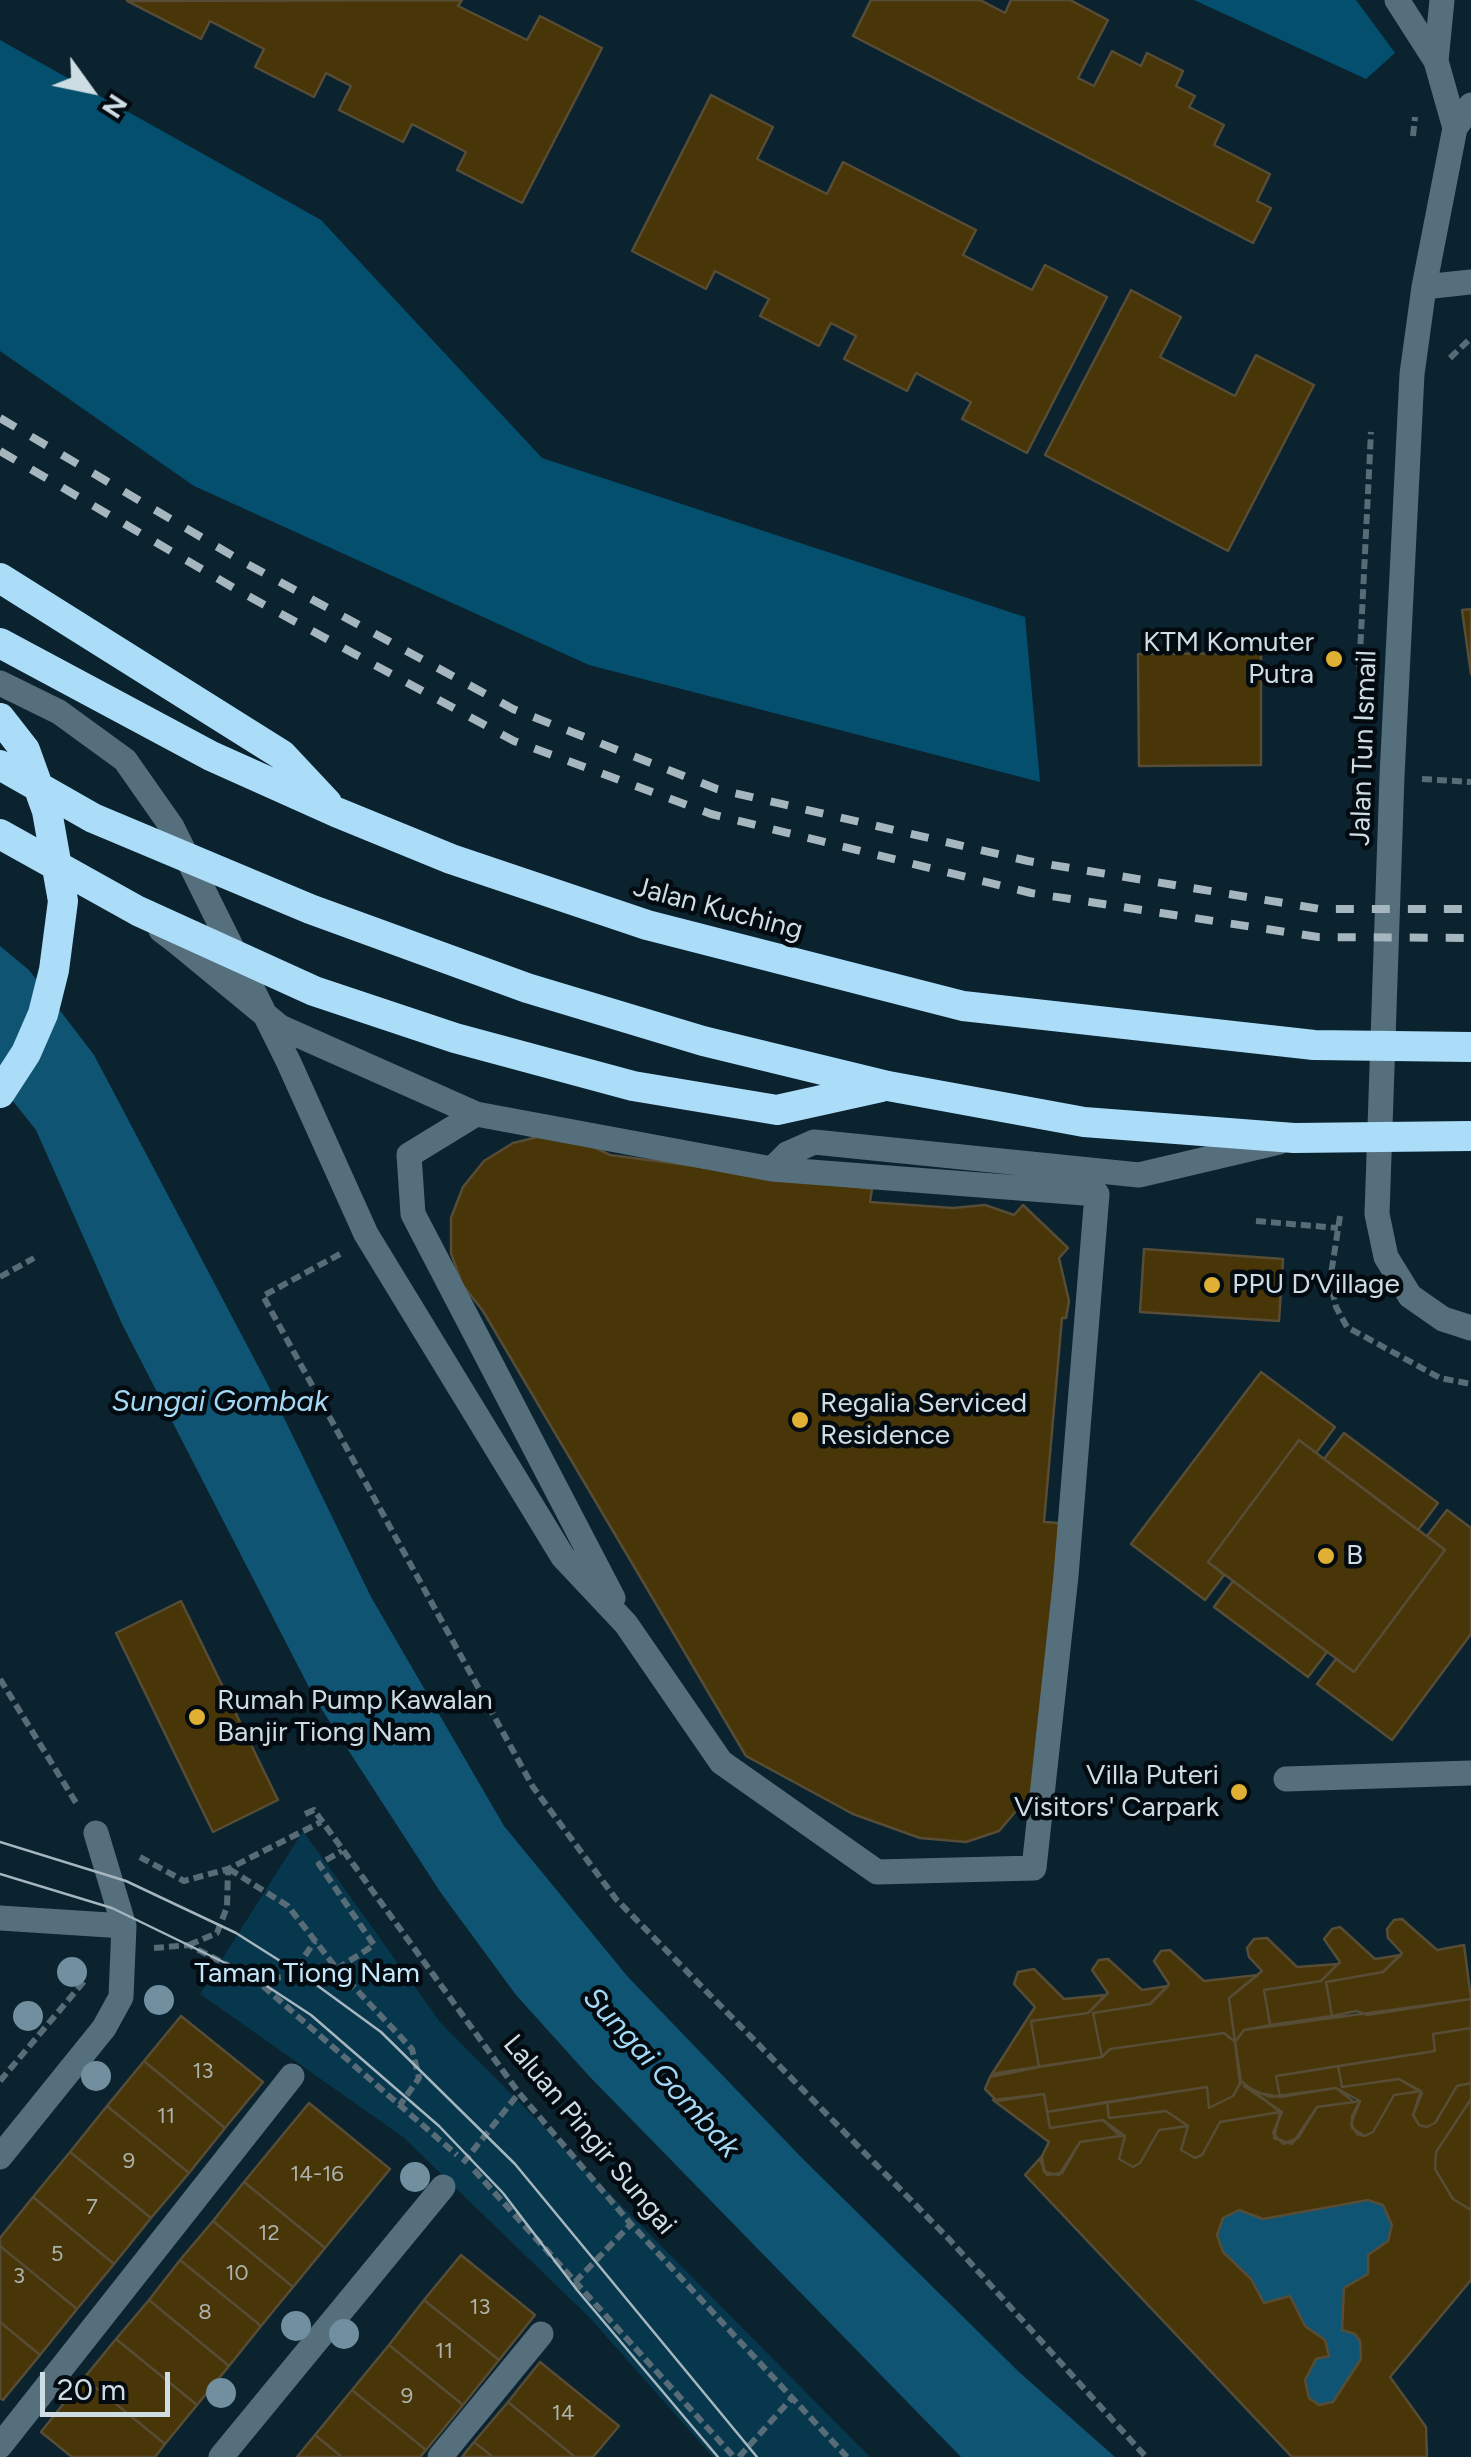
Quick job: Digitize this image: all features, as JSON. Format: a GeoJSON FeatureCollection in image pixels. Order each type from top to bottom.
{"type":"FeatureCollection","features":[{"type":"Feature","properties":{"kind":"highway"},"geometry":{"type":"LineString","coordinates":[[0,578],[282,755],[336,812]]}},
{"type":"Feature","properties":{"kind":"highway","name":"Jalan Kuching"},"geometry":{"type":"LineString","coordinates":[[0,642],[210,756],[336,812],[451,858],[647,925],[963,1006],[1314,1044],[1471,1047]]}},
{"type":"Feature","properties":{"kind":"highway"},"geometry":{"type":"LineString","coordinates":[[0,718],[25,750],[47,810],[63,901],[54,970],[43,1014],[26,1053],[0,1093]]}},
{"type":"Feature","properties":{"kind":"highway"},"geometry":{"type":"LineString","coordinates":[[0,765],[93,818],[310,909],[509,982],[703,1041],[888,1086],[1084,1122],[1294,1138],[1471,1136]]}},
{"type":"Feature","properties":{"kind":"highway"},"geometry":{"type":"LineString","coordinates":[[0,834],[138,912],[314,991],[456,1038],[633,1086],[776,1110],[888,1086]]}},
{"type":"Feature","properties":{"kind":"street"},"geometry":{"type":"LineString","coordinates":[[1397,0],[1436,61]]}},
{"type":"Feature","properties":{"kind":"street","name":"Jalan Tun Ismail"},"geometry":{"type":"LineString","coordinates":[[1442,0],[1436,61],[1455,128]]}},
{"type":"Feature","properties":{"kind":"street","name":"Jalan Tun Ismail"},"geometry":{"type":"LineString","coordinates":[[1471,105],[1455,128],[1424,287],[1412,374],[1392,776],[1377,1214],[1386,1257],[1410,1296],[1442,1319],[1471,1328]]}},
{"type":"Feature","properties":{"kind":"street"},"geometry":{"type":"LineString","coordinates":[[1424,287],[1471,282]]}},
{"type":"Feature","properties":{"kind":"street"},"geometry":{"type":"LineString","coordinates":[[0,683],[59,712],[124,760],[172,827],[289,1063],[366,1234],[563,1557],[626,1624]]}},
{"type":"Feature","properties":{"kind":"street"},"geometry":{"type":"LineString","coordinates":[[138,912],[280,1026],[476,1114],[772,1168],[1097,1194],[1066,1576],[1034,1868],[877,1872],[721,1762],[626,1624],[413,1214],[409,1155],[476,1114]]}},
{"type":"Feature","properties":{"kind":"street"},"geometry":{"type":"LineString","coordinates":[[772,1168],[788,1154],[814,1142],[1139,1175],[1294,1138]]}},
{"type":"Feature","properties":{"kind":"street"},"geometry":{"type":"LineString","coordinates":[[1286,1779],[1471,1773]]}},
{"type":"Feature","properties":{"kind":"street"},"geometry":{"type":"LineString","coordinates":[[0,2157],[104,2028],[122,1997],[124,1926],[96,1833]]}},
{"type":"Feature","properties":{"kind":"street"},"geometry":{"type":"LineString","coordinates":[[0,1918],[124,1926]]}},
{"type":"Feature","properties":{"kind":"street"},"geometry":{"type":"LineString","coordinates":[[0,2446],[292,2076]]}},
{"type":"Feature","properties":{"kind":"street"},"geometry":{"type":"LineString","coordinates":[[221,2457],[443,2187]]}},
{"type":"Feature","properties":{"kind":"street"},"geometry":{"type":"LineString","coordinates":[[440,2457],[541,2334]]}},
{"type":"Feature","properties":{"kind":"path"},"geometry":{"type":"LineString","coordinates":[[1392,776],[1471,782]]}},
{"type":"Feature","properties":{"kind":"path"},"geometry":{"type":"LineString","coordinates":[[1344,1200],[1330,1281],[1346,1327],[1440,1378],[1471,1384]]}},
{"type":"Feature","properties":{"kind":"path"},"geometry":{"type":"LineString","coordinates":[[1256,1220],[1338,1228]]}},
{"type":"Feature","properties":{"kind":"path"},"geometry":{"type":"LineString","coordinates":[[344,1252],[263,1296],[533,1787],[616,1898],[948,2238],[1146,2457]]}},
{"type":"Feature","properties":{"kind":"path"},"geometry":{"type":"LineString","coordinates":[[0,1276],[34,1258]]}},
{"type":"Feature","properties":{"kind":"path","name":"Laluan Pingir Sungai"},"geometry":{"type":"LineString","coordinates":[[305,1814],[314,1810],[519,2093],[631,2224],[847,2457]]}},
{"type":"Feature","properties":{"kind":"path"},"geometry":{"type":"LineString","coordinates":[[228,1868],[321,1822]]}},
{"type":"Feature","properties":{"kind":"path"},"geometry":{"type":"LineString","coordinates":[[337,1969],[374,1946],[319,1864],[342,1851]]}},
{"type":"Feature","properties":{"kind":"path"},"geometry":{"type":"LineString","coordinates":[[228,1868],[288,1906],[337,1969],[412,2049],[420,2078],[400,2106]]}},
{"type":"Feature","properties":{"kind":"path"},"geometry":{"type":"LineString","coordinates":[[0,2081],[96,1967],[123,1952],[188,1945],[217,1933],[227,1907],[228,1868]]}},
{"type":"Feature","properties":{"kind":"path"},"geometry":{"type":"LineString","coordinates":[[256,1980],[291,1976],[315,1941]]}},
{"type":"Feature","properties":{"kind":"path"},"geometry":{"type":"LineString","coordinates":[[188,1945],[256,1980],[500,2194],[736,2457],[792,2398]]}},
{"type":"Feature","properties":{"kind":"path"},"geometry":{"type":"LineString","coordinates":[[464,2162],[519,2093]]}},
{"type":"Feature","properties":{"kind":"path"},"geometry":{"type":"LineString","coordinates":[[575,2282],[631,2224]]}},
{"type":"Feature","properties":{"kind":"green space","name":"Taman Tiong Nam"},"geometry":{"type":"Polygon","coordinates":[[[303,1831],[440,2022],[870,2457],[713,2457],[591,2319],[403,2137],[200,1994],[303,1831]]]}},
{"type":"Feature","properties":{"kind":"shaded area"},"geometry":{"type":"Polygon","coordinates":[[[1194,0],[1356,0],[1395,53],[1366,79],[1194,0]]]}},
{"type":"Feature","properties":{"kind":"shaded area"},"geometry":{"type":"Polygon","coordinates":[[[0,40],[321,220],[542,458],[1025,617],[1040,782],[589,665],[194,486],[0,351],[0,40]]]}},
{"type":"Feature","properties":{"kind":"water","name":"Sungai Gombak"},"geometry":{"type":"Polygon","coordinates":[[[0,946],[29,970],[94,1055],[268,1385],[371,1597],[504,1826],[628,1977],[801,2157],[1019,2372],[1115,2457],[961,2457],[590,2077],[516,1995],[441,1893],[315,1699],[122,1324],[36,1130],[0,1085],[0,946]]]}},
{"type":"Feature","properties":{"kind":"water"},"geometry":{"type":"Polygon","coordinates":[[[1368,2200],[1383,2205],[1392,2225],[1388,2241],[1368,2255],[1368,2274],[1344,2288],[1345,2306],[1360,2341],[1361,2359],[1333,2402],[1319,2405],[1309,2398],[1305,2380],[1316,2359],[1329,2356],[1325,2340],[1305,2326],[1290,2296],[1264,2303],[1251,2279],[1223,2252],[1217,2235],[1223,2218],[1239,2210],[1263,2219],[1368,2200]]]}},
{"type":"Feature","properties":{"kind":"building"},"geometry":{"type":"Polygon","coordinates":[[[462,0],[458,6],[527,40],[540,16],[602,48],[522,203],[457,170],[466,152],[412,124],[403,142],[339,110],[351,86],[326,73],[314,97],[255,67],[264,49],[210,21],[201,39],[127,1],[462,0]]]}},
{"type":"Feature","properties":{"kind":"building"},"geometry":{"type":"Polygon","coordinates":[[[871,0],[980,0],[1005,13],[1011,0],[1070,0],[1108,20],[1078,78],[1094,86],[1112,51],[1141,66],[1147,53],[1183,71],[1176,86],[1195,96],[1189,107],[1224,125],[1214,145],[1270,174],[1257,201],[1271,208],[1253,243],[853,36],[871,0]]]}},
{"type":"Feature","properties":{"kind":"building"},"geometry":{"type":"Polygon","coordinates":[[[711,95],[773,127],[757,159],[827,194],[843,162],[976,230],[963,255],[1032,290],[1045,265],[1107,297],[1027,453],[962,419],[971,402],[916,373],[907,391],[844,359],[856,336],[831,323],[819,346],[760,316],[769,299],[715,271],[706,289],[632,251],[711,95]]]}},
{"type":"Feature","properties":{"kind":"building"},"geometry":{"type":"Polygon","coordinates":[[[1131,290],[1181,317],[1160,357],[1235,396],[1256,355],[1314,385],[1228,551],[1045,455],[1131,290]]]}},
{"type":"Feature","properties":{"kind":"building"},"geometry":{"type":"Polygon","coordinates":[[[1471,609],[1471,674],[1462,610],[1471,609]]]}},
{"type":"Feature","properties":{"kind":"building"},"geometry":{"type":"Polygon","coordinates":[[[1261,653],[1261,765],[1139,766],[1138,654],[1261,653]]]}},
{"type":"Feature","properties":{"kind":"building","name":"Regalia Serviced Residence"},"geometry":{"type":"Polygon","coordinates":[[[546,1135],[579,1140],[610,1155],[872,1189],[870,1202],[953,1208],[985,1205],[1014,1215],[1023,1205],[1068,1248],[1059,1258],[1069,1301],[1066,1318],[1062,1318],[1044,1522],[1060,1523],[1033,1791],[999,1831],[966,1842],[920,1838],[853,1814],[746,1756],[483,1311],[462,1284],[451,1253],[451,1218],[463,1187],[484,1161],[513,1143],[546,1135]]]}},
{"type":"Feature","properties":{"kind":"building","name":"PPU D’Village"},"geometry":{"type":"Polygon","coordinates":[[[1144,1249],[1283,1259],[1279,1321],[1140,1312],[1144,1249]]]}},
{"type":"Feature","properties":{"kind":"building"},"geometry":{"type":"Polygon","coordinates":[[[1261,1372],[1335,1427],[1316,1453],[1299,1440],[1208,1562],[1224,1575],[1205,1600],[1131,1544],[1261,1372]]]}},
{"type":"Feature","properties":{"kind":"building"},"geometry":{"type":"Polygon","coordinates":[[[1344,1433],[1438,1503],[1418,1530],[1324,1459],[1344,1433]]]}},
{"type":"Feature","properties":{"kind":"building","name":"B"},"geometry":{"type":"Polygon","coordinates":[[[1299,1440],[1445,1550],[1354,1672],[1208,1562],[1299,1440]]]}},
{"type":"Feature","properties":{"kind":"building"},"geometry":{"type":"Polygon","coordinates":[[[1447,1510],[1471,1528],[1471,1634],[1392,1740],[1317,1684],[1336,1659],[1354,1672],[1445,1550],[1427,1536],[1447,1510]]]}},
{"type":"Feature","properties":{"kind":"building"},"geometry":{"type":"Polygon","coordinates":[[[1233,1581],[1327,1652],[1308,1677],[1214,1607],[1233,1581]]]}},
{"type":"Feature","properties":{"kind":"building","name":"Rumah Pump Kawalan Banjir Tiong Nam"},"geometry":{"type":"Polygon","coordinates":[[[181,1601],[278,1800],[213,1832],[116,1633],[181,1601]]]}},
{"type":"Feature","properties":{"kind":"building"},"geometry":{"type":"Polygon","coordinates":[[[1402,1919],[1437,1950],[1464,1945],[1471,1999],[1367,2015],[1357,2011],[1332,2016],[1326,1982],[1383,1972],[1402,1953],[1388,1938],[1387,1929],[1394,1920],[1402,1919]]]}},
{"type":"Feature","properties":{"kind":"building"},"geometry":{"type":"Polygon","coordinates":[[[1340,1927],[1375,1959],[1401,1955],[1383,1972],[1326,1982],[1332,2016],[1270,2025],[1264,1990],[1321,1981],[1340,1962],[1324,1939],[1332,1929],[1340,1927]]]}},
{"type":"Feature","properties":{"kind":"building"},"geometry":{"type":"Polygon","coordinates":[[[1267,1938],[1297,1967],[1338,1964],[1321,1981],[1264,1990],[1270,2025],[1244,2030],[1235,2042],[1229,1998],[1262,1971],[1249,1957],[1247,1948],[1254,1939],[1267,1938]]]}},
{"type":"Feature","properties":{"kind":"building"},"geometry":{"type":"Polygon","coordinates":[[[1170,1950],[1204,1981],[1258,1975],[1229,1998],[1235,2042],[1224,2033],[1110,2049],[1102,2057],[1093,2013],[1150,2004],[1169,1984],[1154,1961],[1161,1951],[1170,1950]]]}},
{"type":"Feature","properties":{"kind":"building"},"geometry":{"type":"Polygon","coordinates":[[[1108,1959],[1142,1990],[1168,1986],[1150,2004],[1093,2013],[1102,2057],[1039,2067],[1031,2021],[1088,2013],[1108,1993],[1092,1970],[1099,1960],[1108,1959]]]}},
{"type":"Feature","properties":{"kind":"building"},"geometry":{"type":"Polygon","coordinates":[[[1034,1969],[1064,1999],[1105,1995],[1088,2013],[1031,2021],[1039,2067],[990,2077],[1035,2007],[1014,1984],[1018,1972],[1034,1969]]]}},
{"type":"Feature","properties":{"kind":"building"},"geometry":{"type":"Polygon","coordinates":[[[1471,1999],[1471,2028],[1433,2034],[1435,2051],[1276,2076],[1280,2097],[1254,2092],[1241,2081],[1235,2042],[1244,2030],[1471,1999]]]}},
{"type":"Feature","properties":{"kind":"building"},"geometry":{"type":"Polygon","coordinates":[[[181,2016],[263,2082],[225,2128],[144,2061],[181,2016]]]}},
{"type":"Feature","properties":{"kind":"building"},"geometry":{"type":"Polygon","coordinates":[[[1471,2028],[1471,2083],[1457,2086],[1435,2123],[1427,2127],[1419,2125],[1413,2115],[1422,2093],[1399,2079],[1342,2087],[1338,2066],[1435,2051],[1433,2034],[1471,2028]]]}},
{"type":"Feature","properties":{"kind":"building"},"geometry":{"type":"Polygon","coordinates":[[[1224,2033],[1235,2042],[1240,2084],[1233,2096],[1209,2108],[1207,2087],[1047,2112],[1044,2094],[997,2101],[985,2089],[990,2077],[997,2073],[1102,2057],[1110,2049],[1224,2033]]]}},
{"type":"Feature","properties":{"kind":"building"},"geometry":{"type":"Polygon","coordinates":[[[144,2061],[225,2128],[189,2173],[107,2106],[144,2061]]]}},
{"type":"Feature","properties":{"kind":"building"},"geometry":{"type":"Polygon","coordinates":[[[1338,2066],[1342,2087],[1399,2079],[1421,2091],[1394,2095],[1373,2132],[1365,2136],[1357,2134],[1351,2124],[1360,2101],[1336,2088],[1280,2097],[1276,2076],[1338,2066]]]}},
{"type":"Feature","properties":{"kind":"building"},"geometry":{"type":"Polygon","coordinates":[[[1241,2081],[1280,2112],[1220,2122],[1202,2155],[1195,2158],[1181,2150],[1188,2126],[1166,2111],[1109,2118],[1107,2102],[1207,2087],[1209,2108],[1233,2096],[1241,2081]]]}},
{"type":"Feature","properties":{"kind":"building"},"geometry":{"type":"Polygon","coordinates":[[[1471,2083],[1471,2099],[1436,2152],[1435,2169],[1453,2199],[1471,2210],[1471,2280],[1390,2377],[1426,2427],[1427,2457],[1292,2457],[1025,2175],[1042,2156],[1044,2172],[1059,2175],[1080,2142],[1120,2136],[1125,2136],[1119,2159],[1133,2167],[1140,2163],[1159,2130],[1188,2126],[1181,2150],[1195,2158],[1202,2155],[1220,2122],[1280,2112],[1274,2138],[1292,2144],[1317,2107],[1360,2101],[1352,2116],[1352,2128],[1365,2136],[1373,2132],[1394,2095],[1421,2091],[1413,2115],[1419,2125],[1427,2127],[1435,2123],[1457,2086],[1471,2083]],[[1368,2200],[1263,2219],[1239,2210],[1223,2218],[1217,2235],[1223,2252],[1251,2279],[1264,2303],[1290,2296],[1305,2326],[1325,2340],[1329,2356],[1316,2359],[1305,2380],[1309,2398],[1319,2405],[1333,2402],[1361,2359],[1360,2341],[1355,2334],[1342,2330],[1344,2288],[1368,2274],[1368,2255],[1388,2241],[1392,2225],[1383,2205],[1368,2200]]]}},
{"type":"Feature","properties":{"kind":"building"},"geometry":{"type":"Polygon","coordinates":[[[1244,2086],[1270,2097],[1336,2088],[1354,2102],[1317,2107],[1298,2138],[1283,2144],[1273,2133],[1282,2112],[1244,2086]]]}},
{"type":"Feature","properties":{"kind":"building"},"geometry":{"type":"Polygon","coordinates":[[[1044,2094],[1050,2128],[1103,2120],[1120,2136],[1080,2142],[1062,2173],[1047,2175],[1040,2160],[1049,2142],[993,2100],[1044,2094]]]}},
{"type":"Feature","properties":{"kind":"building"},"geometry":{"type":"Polygon","coordinates":[[[1471,2099],[1471,2210],[1453,2199],[1435,2169],[1436,2152],[1471,2099]]]}},
{"type":"Feature","properties":{"kind":"building"},"geometry":{"type":"Polygon","coordinates":[[[1107,2102],[1109,2118],[1166,2111],[1188,2126],[1159,2130],[1140,2163],[1133,2167],[1119,2159],[1125,2136],[1103,2120],[1050,2128],[1047,2112],[1107,2102]]]}},
{"type":"Feature","properties":{"kind":"building"},"geometry":{"type":"Polygon","coordinates":[[[309,2103],[390,2169],[325,2248],[244,2182],[309,2103]]]}},
{"type":"Feature","properties":{"kind":"building"},"geometry":{"type":"Polygon","coordinates":[[[107,2106],[189,2173],[151,2218],[70,2152],[107,2106]]]}},
{"type":"Feature","properties":{"kind":"building"},"geometry":{"type":"Polygon","coordinates":[[[70,2152],[151,2218],[114,2264],[33,2197],[70,2152]]]}},
{"type":"Feature","properties":{"kind":"building"},"geometry":{"type":"Polygon","coordinates":[[[244,2182],[325,2248],[293,2287],[213,2221],[244,2182]]]}},
{"type":"Feature","properties":{"kind":"building"},"geometry":{"type":"Polygon","coordinates":[[[33,2197],[114,2264],[77,2309],[0,2246],[0,2238],[33,2197]]]}},
{"type":"Feature","properties":{"kind":"building"},"geometry":{"type":"Polygon","coordinates":[[[213,2221],[293,2287],[261,2326],[180,2260],[213,2221]]]}},
{"type":"Feature","properties":{"kind":"building"},"geometry":{"type":"Polygon","coordinates":[[[0,2246],[77,2309],[40,2355],[0,2322],[0,2246]]]}},
{"type":"Feature","properties":{"kind":"building"},"geometry":{"type":"Polygon","coordinates":[[[461,2255],[535,2315],[499,2360],[424,2300],[461,2255]]]}},
{"type":"Feature","properties":{"kind":"building"},"geometry":{"type":"Polygon","coordinates":[[[180,2260],[261,2326],[229,2366],[149,2300],[180,2260]]]}},
{"type":"Feature","properties":{"kind":"building"},"geometry":{"type":"Polygon","coordinates":[[[149,2300],[229,2366],[197,2405],[116,2339],[149,2300]]]}},
{"type":"Feature","properties":{"kind":"building"},"geometry":{"type":"Polygon","coordinates":[[[424,2300],[499,2360],[463,2405],[389,2345],[424,2300]]]}},
{"type":"Feature","properties":{"kind":"building"},"geometry":{"type":"Polygon","coordinates":[[[0,2322],[40,2355],[3,2400],[0,2398],[0,2322]]]}},
{"type":"Feature","properties":{"kind":"building"},"geometry":{"type":"Polygon","coordinates":[[[116,2339],[197,2405],[165,2444],[84,2378],[116,2339]]]}},
{"type":"Feature","properties":{"kind":"building"},"geometry":{"type":"Polygon","coordinates":[[[389,2345],[463,2405],[426,2450],[352,2390],[389,2345]]]}},
{"type":"Feature","properties":{"kind":"building"},"geometry":{"type":"Polygon","coordinates":[[[540,2362],[619,2426],[593,2457],[575,2457],[508,2402],[540,2362]]]}},
{"type":"Feature","properties":{"kind":"building"},"geometry":{"type":"Polygon","coordinates":[[[84,2378],[165,2444],[155,2457],[72,2457],[41,2432],[84,2378]]]}},
{"type":"Feature","properties":{"kind":"building"},"geometry":{"type":"Polygon","coordinates":[[[352,2390],[426,2450],[420,2457],[342,2457],[315,2435],[352,2390]]]}},
{"type":"Feature","properties":{"kind":"building"},"geometry":{"type":"Polygon","coordinates":[[[508,2402],[575,2457],[493,2457],[474,2442],[508,2402]]]}},
{"type":"Feature","properties":{"kind":"building"},"geometry":{"type":"Polygon","coordinates":[[[315,2435],[342,2457],[297,2457],[315,2435]]]}},
{"type":"Feature","properties":{"kind":"building"},"geometry":{"type":"Polygon","coordinates":[[[474,2442],[493,2457],[462,2457],[474,2442]]]}},
{"type":"Feature","properties":{"kind":"tram line"},"geometry":{"type":"LineString","coordinates":[[0,1842],[126,1881],[236,1933],[381,2032],[515,2164],[757,2457]]}},
{"type":"Feature","properties":{"kind":"tram line"},"geometry":{"type":"LineString","coordinates":[[0,1874],[112,1908],[250,1975],[311,2015],[439,2126],[503,2193],[577,2290],[718,2457]]}},
{"type":"Feature","properties":{"kind":"railway"},"geometry":{"type":"LineString","coordinates":[[0,418],[238,559],[513,709],[717,789],[1028,861],[1320,909],[1471,909]]}},
{"type":"Feature","properties":{"kind":"railway"},"geometry":{"type":"LineString","coordinates":[[0,451],[239,591],[514,741],[711,814],[1031,893],[1318,937],[1471,938]]}},
{"type":"Feature","properties":{"kind":"place","name":"KTM Komuter Putra"},"geometry":{"type":"Point","coordinates":[1334,659]}},
{"type":"Feature","properties":{"kind":"place","name":"PPU D’Village"},"geometry":{"type":"Point","coordinates":[1212,1285]}},
{"type":"Feature","properties":{"kind":"place","name":"Regalia Serviced Residence"},"geometry":{"type":"Point","coordinates":[800,1420]}},
{"type":"Feature","properties":{"kind":"place","name":"B"},"geometry":{"type":"Point","coordinates":[1326,1556]}},
{"type":"Feature","properties":{"kind":"place","name":"Rumah Pump Kawalan Banjir Tiong Nam"},"geometry":{"type":"Point","coordinates":[197,1717]}},
{"type":"Feature","properties":{"kind":"place","name":"Villa Puteri Visitors' Carpark"},"geometry":{"type":"Point","coordinates":[1239,1792]}}]}
